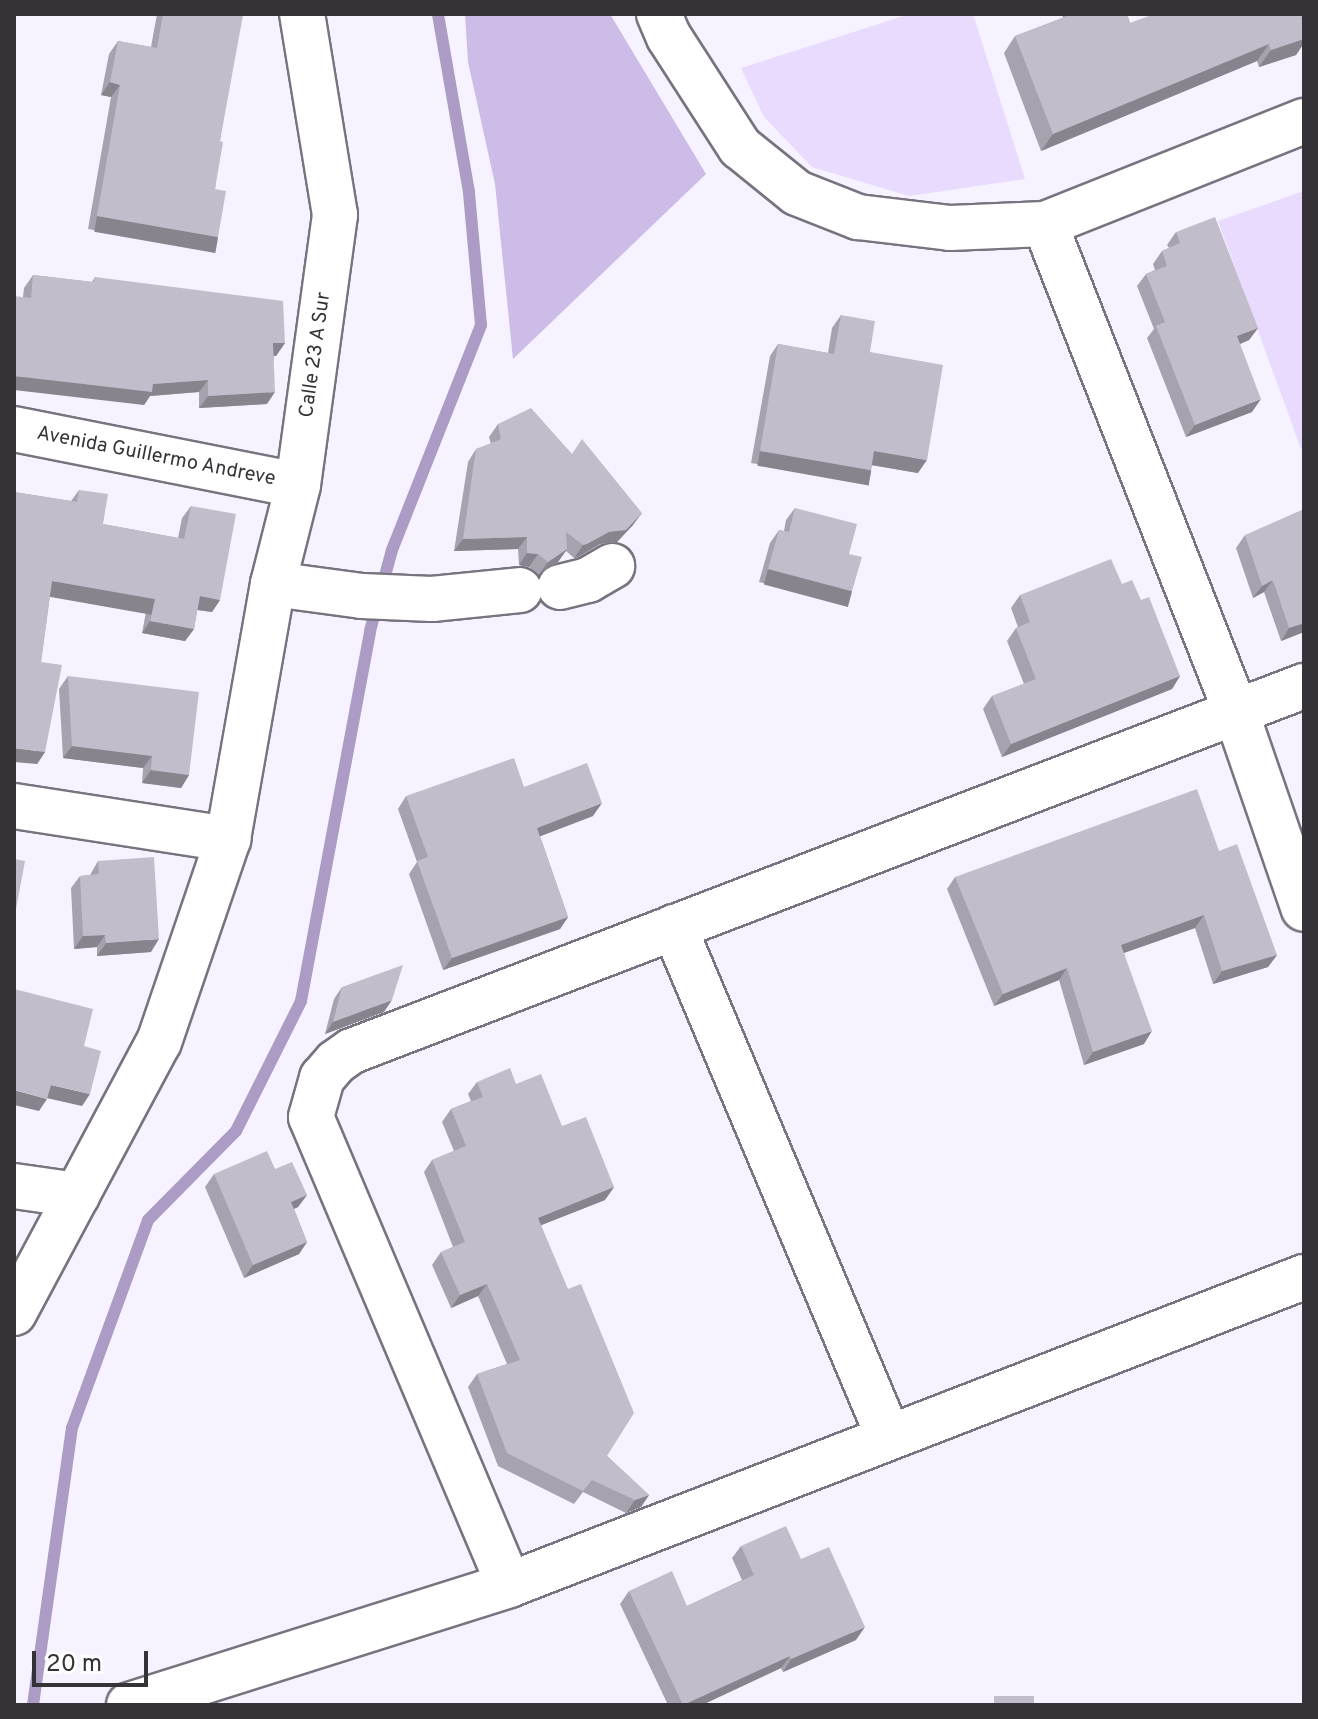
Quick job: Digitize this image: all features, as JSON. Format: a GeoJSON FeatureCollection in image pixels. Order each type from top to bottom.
{"type":"FeatureCollection","features":[{"type":"Feature","properties":{"kind":"street","name":"Calle 23 A Sur"},"geometry":{"type":"LineString","coordinates":[[14,1313],[159,1042],[228,839],[273,584],[298,485],[335,215],[302,14]]}},
{"type":"Feature","properties":{"kind":"street"},"geometry":{"type":"LineString","coordinates":[[659,14],[669,37],[740,147],[797,193],[858,217],[950,228],[1045,224],[1304,121]]}},
{"type":"Feature","properties":{"kind":"street"},"geometry":{"type":"LineString","coordinates":[[1045,224],[1236,712],[1304,909]]}},
{"type":"Feature","properties":{"kind":"street","name":"Avenida Guillermo Andreve"},"geometry":{"type":"LineString","coordinates":[[14,429],[298,485]]}},
{"type":"Feature","properties":{"kind":"street"},"geometry":{"type":"LineString","coordinates":[[273,584],[362,596],[432,599],[540,589],[588,580],[612,566]]}},
{"type":"Feature","properties":{"kind":"street"},"geometry":{"type":"LineString","coordinates":[[509,1585],[311,1117],[314,1097],[322,1078],[352,1051],[1304,686]]}},
{"type":"Feature","properties":{"kind":"street"},"geometry":{"type":"LineString","coordinates":[[14,806],[228,839]]}},
{"type":"Feature","properties":{"kind":"street"},"geometry":{"type":"LineString","coordinates":[[674,927],[889,1438]]}},
{"type":"Feature","properties":{"kind":"street"},"geometry":{"type":"LineString","coordinates":[[14,1186],[77,1195]]}},
{"type":"Feature","properties":{"kind":"street"},"geometry":{"type":"LineString","coordinates":[[129,1705],[509,1585],[1304,1277]]}},
{"type":"Feature","properties":{"kind":"shaded area"},"geometry":{"type":"Polygon","coordinates":[[[465,14],[610,14],[706,174],[513,359],[495,184],[468,62],[465,14]]]}},
{"type":"Feature","properties":{"kind":"shaded area"},"geometry":{"type":"Polygon","coordinates":[[[910,14],[973,14],[1025,179],[909,196],[812,167],[764,117],[741,68],[910,14]]]}},
{"type":"Feature","properties":{"kind":"shaded area"},"geometry":{"type":"Polygon","coordinates":[[[1304,191],[1304,448],[1301,449],[1218,221],[1304,191]]]}},
{"type":"Feature","properties":{"kind":"building"},"geometry":{"type":"Polygon","coordinates":[[[163,14],[243,15],[220,141],[223,142],[215,189],[226,191],[218,237],[97,216],[120,85],[110,82],[118,41],[157,48],[163,14]]]}},
{"type":"Feature","properties":{"kind":"building"},"geometry":{"type":"Polygon","coordinates":[[[1072,14],[1127,14],[1130,23],[1154,14],[1304,14],[1301,18],[1304,39],[1271,50],[1269,44],[1053,134],[1015,36],[1072,14]]]}},
{"type":"Feature","properties":{"kind":"building"},"geometry":{"type":"Polygon","coordinates":[[[1215,217],[1258,328],[1237,336],[1261,399],[1195,425],[1156,326],[1165,322],[1146,274],[1167,266],[1162,251],[1180,243],[1176,232],[1215,217]]]}},
{"type":"Feature","properties":{"kind":"building"},"geometry":{"type":"Polygon","coordinates":[[[33,275],[94,282],[95,277],[283,301],[285,343],[273,343],[275,392],[208,396],[208,380],[153,384],[152,392],[14,376],[14,296],[31,298],[33,275]]]}},
{"type":"Feature","properties":{"kind":"building"},"geometry":{"type":"Polygon","coordinates":[[[841,315],[875,321],[870,352],[943,365],[927,460],[874,451],[871,470],[760,451],[778,344],[834,354],[841,315]]]}},
{"type":"Feature","properties":{"kind":"building"},"geometry":{"type":"Polygon","coordinates":[[[531,408],[572,454],[582,439],[642,513],[626,530],[609,532],[583,545],[566,532],[567,549],[548,562],[538,554],[527,553],[527,537],[463,539],[476,449],[501,439],[498,424],[531,408]]]}},
{"type":"Feature","properties":{"kind":"building"},"geometry":{"type":"Polygon","coordinates":[[[79,490],[108,494],[103,524],[184,539],[191,506],[236,514],[220,600],[200,596],[194,629],[150,621],[155,599],[52,581],[41,662],[62,665],[45,752],[14,748],[14,492],[77,502],[79,490]]]}},
{"type":"Feature","properties":{"kind":"building"},"geometry":{"type":"Polygon","coordinates":[[[795,508],[857,524],[849,554],[862,557],[852,591],[768,569],[779,530],[789,532],[795,508]]]}},
{"type":"Feature","properties":{"kind":"building"},"geometry":{"type":"Polygon","coordinates":[[[1304,509],[1304,623],[1289,628],[1273,580],[1262,586],[1245,535],[1304,509]]]}},
{"type":"Feature","properties":{"kind":"building"},"geometry":{"type":"Polygon","coordinates":[[[1111,559],[1122,584],[1132,580],[1141,600],[1149,597],[1180,676],[1011,744],[992,696],[1036,679],[1016,628],[1030,622],[1020,595],[1111,559]]]}},
{"type":"Feature","properties":{"kind":"building"},"geometry":{"type":"Polygon","coordinates":[[[68,676],[199,692],[189,775],[151,770],[152,756],[72,746],[68,676]]]}},
{"type":"Feature","properties":{"kind":"building"},"geometry":{"type":"Polygon","coordinates":[[[514,758],[524,787],[587,763],[602,803],[537,828],[568,917],[452,958],[417,861],[428,857],[406,796],[514,758]]]}},
{"type":"Feature","properties":{"kind":"building"},"geometry":{"type":"Polygon","coordinates":[[[1197,789],[1219,851],[1237,844],[1277,955],[1222,971],[1204,915],[1121,945],[1152,1031],[1093,1052],[1067,968],[1003,994],[955,877],[1197,789]]]}},
{"type":"Feature","properties":{"kind":"building"},"geometry":{"type":"Polygon","coordinates":[[[154,857],[159,939],[106,943],[105,935],[83,936],[80,876],[99,874],[98,861],[154,857]]]}},
{"type":"Feature","properties":{"kind":"building"},"geometry":{"type":"Polygon","coordinates":[[[14,859],[25,861],[14,920],[14,859]]]}},
{"type":"Feature","properties":{"kind":"building"},"geometry":{"type":"Polygon","coordinates":[[[403,965],[392,1000],[333,1022],[342,987],[403,965]]]}},
{"type":"Feature","properties":{"kind":"building"},"geometry":{"type":"Polygon","coordinates":[[[14,989],[93,1009],[84,1046],[101,1051],[90,1094],[51,1085],[47,1099],[14,1090],[14,989]]]}},
{"type":"Feature","properties":{"kind":"building"},"geometry":{"type":"Polygon","coordinates":[[[510,1068],[516,1084],[541,1074],[562,1126],[586,1117],[614,1187],[538,1218],[568,1289],[581,1284],[634,1413],[607,1456],[649,1495],[635,1500],[592,1480],[583,1491],[507,1453],[477,1374],[520,1360],[487,1284],[460,1295],[441,1252],[465,1242],[432,1160],[466,1146],[451,1109],[483,1097],[477,1082],[510,1068]]]}},
{"type":"Feature","properties":{"kind":"building"},"geometry":{"type":"Polygon","coordinates":[[[267,1151],[275,1169],[292,1162],[307,1195],[291,1202],[307,1242],[253,1265],[214,1174],[267,1151]]]}},
{"type":"Feature","properties":{"kind":"building"},"geometry":{"type":"Polygon","coordinates":[[[786,1526],[801,1559],[829,1547],[865,1627],[791,1659],[790,1656],[683,1705],[629,1591],[672,1571],[687,1606],[754,1575],[741,1546],[786,1526]]]}},
{"type":"Feature","properties":{"kind":"building"},"geometry":{"type":"Polygon","coordinates":[[[994,1696],[1034,1696],[1034,1705],[994,1705],[994,1696]]]}},
{"type":"Feature","properties":{"kind":"waterway"},"geometry":{"type":"LineString","coordinates":[[33,1705],[72,1428],[148,1220],[236,1131],[301,1001],[370,631],[392,550],[481,325],[469,192],[438,14]]}}]}
